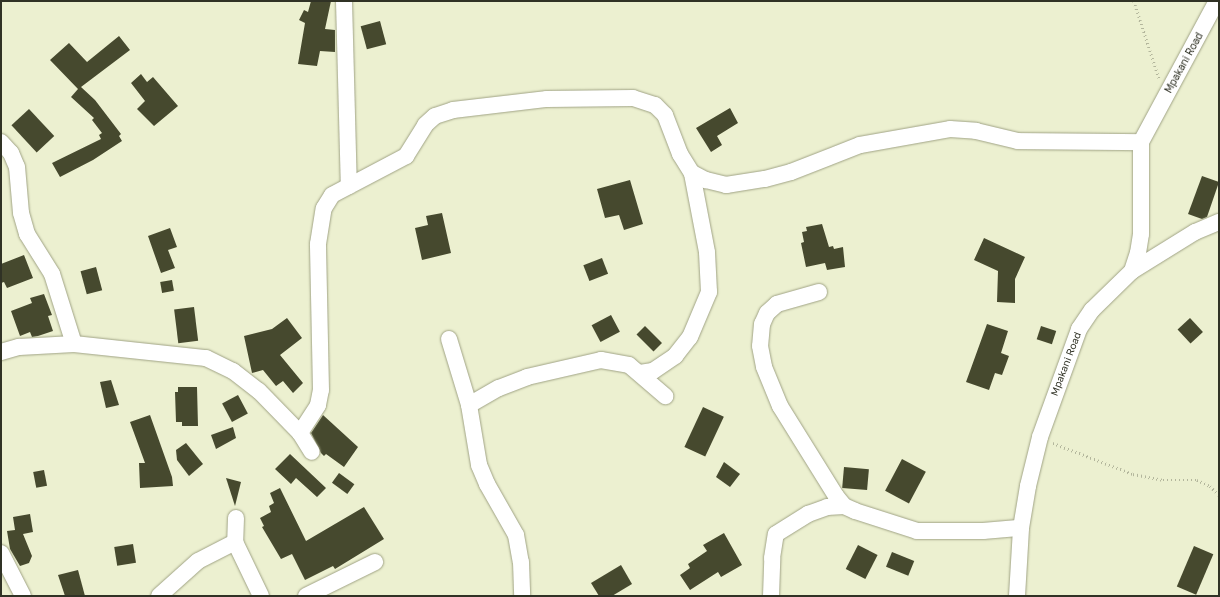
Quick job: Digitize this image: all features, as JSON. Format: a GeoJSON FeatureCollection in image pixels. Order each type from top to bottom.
{"type":"FeatureCollection","features":[{"type":"Feature","properties":{"kind":"street"},"geometry":{"type":"LineString","coordinates":[[344,1],[349,186]]}},
{"type":"Feature","properties":{"kind":"street","name":"Mpakani Road"},"geometry":{"type":"LineString","coordinates":[[1017,596],[1021,528],[1028,486],[1040,437],[1079,329],[1092,310],[1132,271],[1138,253],[1141,234],[1141,142],[1217,1]]}},
{"type":"Feature","properties":{"kind":"street"},"geometry":{"type":"LineString","coordinates":[[300,433],[318,405],[321,390],[319,227],[324,208],[332,196],[406,156],[425,124],[435,116],[453,110],[548,99],[633,98],[655,105],[665,115],[680,154],[692,173],[707,252],[709,292],[690,337],[675,356],[653,371],[640,372]]}},
{"type":"Feature","properties":{"kind":"street"},"geometry":{"type":"LineString","coordinates":[[692,173],[706,180],[726,185],[765,179],[815,164],[860,145],[950,129],[976,131],[1018,141],[1141,142]]}},
{"type":"Feature","properties":{"kind":"street"},"geometry":{"type":"LineString","coordinates":[[1,142],[11,153],[17,167],[20,213],[27,234],[52,274],[74,344]]}},
{"type":"Feature","properties":{"kind":"street"},"geometry":{"type":"LineString","coordinates":[[1132,271],[1195,232],[1219,222]]}},
{"type":"Feature","properties":{"kind":"street"},"geometry":{"type":"LineString","coordinates":[[819,292],[777,304],[767,313],[762,324],[760,346],[764,367],[780,406],[825,482],[844,506],[864,515],[918,531],[983,531],[1021,528]]}},
{"type":"Feature","properties":{"kind":"street"},"geometry":{"type":"LineString","coordinates":[[449,339],[469,405],[479,465],[487,484],[516,535],[521,562],[522,596]]}},
{"type":"Feature","properties":{"kind":"street"},"geometry":{"type":"LineString","coordinates":[[1,352],[27,346],[74,344],[206,358],[233,371],[260,391],[300,433],[312,452]]}},
{"type":"Feature","properties":{"kind":"street"},"geometry":{"type":"LineString","coordinates":[[469,405],[499,388],[527,377],[601,360],[629,365],[640,372],[665,396]]}},
{"type":"Feature","properties":{"kind":"street"},"geometry":{"type":"LineString","coordinates":[[771,596],[772,558],[776,534],[808,514],[827,507],[844,506]]}},
{"type":"Feature","properties":{"kind":"street"},"geometry":{"type":"LineString","coordinates":[[236,518],[235,542],[261,596]]}},
{"type":"Feature","properties":{"kind":"street"},"geometry":{"type":"LineString","coordinates":[[159,596],[198,561],[235,542]]}},
{"type":"Feature","properties":{"kind":"street"},"geometry":{"type":"LineString","coordinates":[[1,553],[23,596]]}},
{"type":"Feature","properties":{"kind":"street"},"geometry":{"type":"LineString","coordinates":[[306,596],[375,562]]}},
{"type":"Feature","properties":{"kind":"path"},"geometry":{"type":"LineString","coordinates":[[1134,1],[1167,95]]}},
{"type":"Feature","properties":{"kind":"path"},"geometry":{"type":"LineString","coordinates":[[1040,437],[1133,474],[1163,480],[1197,480],[1210,486],[1219,495]]}},
{"type":"Feature","properties":{"kind":"building"},"geometry":{"type":"Polygon","coordinates":[[[311,1],[331,1],[325,29],[335,30],[335,52],[320,51],[317,66],[298,64],[305,23],[299,20],[304,10],[308,12],[311,1]]]}},
{"type":"Feature","properties":{"kind":"building"},"geometry":{"type":"Polygon","coordinates":[[[380,21],[386,44],[367,49],[361,26],[380,21]]]}},
{"type":"Feature","properties":{"kind":"building"},"geometry":{"type":"Polygon","coordinates":[[[119,36],[130,50],[81,87],[95,100],[121,134],[119,136],[122,141],[93,160],[60,177],[52,163],[101,139],[99,135],[102,133],[92,120],[94,118],[71,97],[78,89],[50,60],[69,43],[87,62],[119,36]]]}},
{"type":"Feature","properties":{"kind":"building"},"geometry":{"type":"Polygon","coordinates":[[[141,74],[147,82],[153,77],[178,106],[154,126],[137,109],[145,101],[131,83],[141,74]]]}},
{"type":"Feature","properties":{"kind":"building"},"geometry":{"type":"Polygon","coordinates":[[[730,108],[738,123],[717,136],[722,145],[711,152],[696,128],[730,108]]]}},
{"type":"Feature","properties":{"kind":"building"},"geometry":{"type":"Polygon","coordinates":[[[29,109],[54,136],[37,152],[11,125],[29,109]]]}},
{"type":"Feature","properties":{"kind":"building"},"geometry":{"type":"Polygon","coordinates":[[[1202,176],[1219,182],[1207,217],[1202,219],[1188,214],[1202,176]]]}},
{"type":"Feature","properties":{"kind":"building"},"geometry":{"type":"Polygon","coordinates":[[[630,180],[643,224],[624,230],[619,215],[605,218],[597,189],[630,180]]]}},
{"type":"Feature","properties":{"kind":"building"},"geometry":{"type":"Polygon","coordinates":[[[442,213],[451,253],[422,260],[415,228],[428,225],[426,216],[442,213]]]}},
{"type":"Feature","properties":{"kind":"building"},"geometry":{"type":"Polygon","coordinates":[[[822,224],[829,247],[833,246],[834,249],[843,247],[845,267],[827,270],[825,263],[806,267],[801,243],[804,242],[802,232],[807,231],[806,227],[822,224]]]}},
{"type":"Feature","properties":{"kind":"building"},"geometry":{"type":"Polygon","coordinates":[[[170,228],[177,247],[168,250],[175,268],[161,273],[148,236],[170,228]]]}},
{"type":"Feature","properties":{"kind":"building"},"geometry":{"type":"Polygon","coordinates":[[[984,238],[1025,257],[1015,279],[1015,303],[997,302],[998,271],[974,260],[984,238]]]}},
{"type":"Feature","properties":{"kind":"building"},"geometry":{"type":"Polygon","coordinates":[[[24,255],[33,278],[7,288],[4,282],[1,283],[1,264],[24,255]]]}},
{"type":"Feature","properties":{"kind":"building"},"geometry":{"type":"Polygon","coordinates":[[[602,258],[608,274],[589,281],[583,265],[602,258]]]}},
{"type":"Feature","properties":{"kind":"building"},"geometry":{"type":"Polygon","coordinates":[[[96,267],[102,290],[87,294],[81,271],[96,267]]]}},
{"type":"Feature","properties":{"kind":"building"},"geometry":{"type":"Polygon","coordinates":[[[172,280],[174,291],[162,293],[160,282],[172,280]]]}},
{"type":"Feature","properties":{"kind":"building"},"geometry":{"type":"Polygon","coordinates":[[[44,294],[52,315],[48,316],[53,331],[32,337],[30,332],[20,336],[11,311],[32,303],[30,298],[44,294]]]}},
{"type":"Feature","properties":{"kind":"building"},"geometry":{"type":"Polygon","coordinates":[[[194,307],[198,341],[178,343],[174,309],[194,307]]]}},
{"type":"Feature","properties":{"kind":"building"},"geometry":{"type":"Polygon","coordinates":[[[611,315],[620,332],[600,342],[592,325],[611,315]]]}},
{"type":"Feature","properties":{"kind":"building"},"geometry":{"type":"Polygon","coordinates":[[[287,318],[302,338],[280,355],[303,383],[293,393],[283,381],[276,386],[263,370],[252,373],[244,336],[272,329],[287,318]]]}},
{"type":"Feature","properties":{"kind":"building"},"geometry":{"type":"Polygon","coordinates":[[[1190,318],[1203,332],[1191,343],[1178,330],[1190,318]]]}},
{"type":"Feature","properties":{"kind":"building"},"geometry":{"type":"Polygon","coordinates":[[[987,324],[1008,331],[1001,353],[1009,356],[1002,375],[995,373],[989,390],[966,382],[987,324]]]}},
{"type":"Feature","properties":{"kind":"building"},"geometry":{"type":"Polygon","coordinates":[[[645,326],[662,343],[653,351],[637,334],[645,326]]]}},
{"type":"Feature","properties":{"kind":"building"},"geometry":{"type":"Polygon","coordinates":[[[1041,326],[1056,331],[1052,344],[1037,339],[1041,326]]]}},
{"type":"Feature","properties":{"kind":"building"},"geometry":{"type":"Polygon","coordinates":[[[111,380],[119,405],[106,408],[100,382],[111,380]]]}},
{"type":"Feature","properties":{"kind":"building"},"geometry":{"type":"Polygon","coordinates":[[[178,387],[197,387],[198,426],[182,426],[182,422],[176,422],[175,392],[178,392],[178,387]]]}},
{"type":"Feature","properties":{"kind":"building"},"geometry":{"type":"Polygon","coordinates":[[[238,395],[248,414],[232,422],[222,403],[238,395]]]}},
{"type":"Feature","properties":{"kind":"building"},"geometry":{"type":"Polygon","coordinates":[[[703,407],[724,417],[705,457],[684,447],[703,407]]]}},
{"type":"Feature","properties":{"kind":"building"},"geometry":{"type":"Polygon","coordinates":[[[150,415],[172,477],[173,486],[140,488],[139,463],[145,463],[130,422],[150,415]]]}},
{"type":"Feature","properties":{"kind":"building"},"geometry":{"type":"Polygon","coordinates":[[[323,415],[358,447],[344,467],[326,454],[324,456],[321,453],[311,433],[323,415]]]}},
{"type":"Feature","properties":{"kind":"building"},"geometry":{"type":"Polygon","coordinates":[[[233,427],[236,438],[216,449],[211,435],[233,427]]]}},
{"type":"Feature","properties":{"kind":"building"},"geometry":{"type":"Polygon","coordinates":[[[186,443],[203,464],[189,476],[177,460],[176,450],[186,443]]]}},
{"type":"Feature","properties":{"kind":"building"},"geometry":{"type":"Polygon","coordinates":[[[290,454],[326,488],[317,497],[296,478],[291,484],[275,469],[290,454]]]}},
{"type":"Feature","properties":{"kind":"building"},"geometry":{"type":"Polygon","coordinates":[[[902,459],[926,472],[909,503],[885,491],[902,459]]]}},
{"type":"Feature","properties":{"kind":"building"},"geometry":{"type":"Polygon","coordinates":[[[724,462],[740,474],[730,487],[716,477],[724,462]]]}},
{"type":"Feature","properties":{"kind":"building"},"geometry":{"type":"Polygon","coordinates":[[[844,467],[869,469],[867,490],[842,488],[844,467]]]}},
{"type":"Feature","properties":{"kind":"building"},"geometry":{"type":"Polygon","coordinates":[[[44,470],[47,486],[36,488],[33,472],[44,470]]]}},
{"type":"Feature","properties":{"kind":"building"},"geometry":{"type":"Polygon","coordinates":[[[339,473],[354,484],[347,494],[332,483],[339,473]]]}},
{"type":"Feature","properties":{"kind":"building"},"geometry":{"type":"Polygon","coordinates":[[[226,478],[241,482],[235,506],[226,478]]]}},
{"type":"Feature","properties":{"kind":"building"},"geometry":{"type":"Polygon","coordinates":[[[280,488],[306,541],[364,507],[384,539],[335,569],[333,566],[305,580],[292,554],[281,559],[262,527],[264,526],[260,518],[271,512],[269,506],[274,503],[270,493],[280,488]]]}},
{"type":"Feature","properties":{"kind":"building"},"geometry":{"type":"Polygon","coordinates":[[[30,514],[33,532],[23,534],[32,556],[29,563],[20,566],[10,549],[7,531],[15,530],[13,517],[30,514]]]}},
{"type":"Feature","properties":{"kind":"building"},"geometry":{"type":"Polygon","coordinates":[[[724,533],[742,565],[721,577],[718,572],[690,590],[680,575],[690,568],[688,564],[707,551],[703,545],[724,533]]]}},
{"type":"Feature","properties":{"kind":"building"},"geometry":{"type":"Polygon","coordinates":[[[133,544],[136,563],[117,566],[114,547],[133,544]]]}},
{"type":"Feature","properties":{"kind":"building"},"geometry":{"type":"Polygon","coordinates":[[[858,545],[878,555],[865,579],[846,569],[858,545]]]}},
{"type":"Feature","properties":{"kind":"building"},"geometry":{"type":"Polygon","coordinates":[[[1194,546],[1213,554],[1196,595],[1177,587],[1194,546]]]}},
{"type":"Feature","properties":{"kind":"building"},"geometry":{"type":"Polygon","coordinates":[[[892,552],[914,561],[908,576],[886,567],[892,552]]]}},
{"type":"Feature","properties":{"kind":"building"},"geometry":{"type":"Polygon","coordinates":[[[621,565],[632,584],[612,596],[599,596],[591,583],[621,565]]]}},
{"type":"Feature","properties":{"kind":"building"},"geometry":{"type":"Polygon","coordinates":[[[78,570],[85,596],[65,596],[58,575],[78,570]]]}}]}
